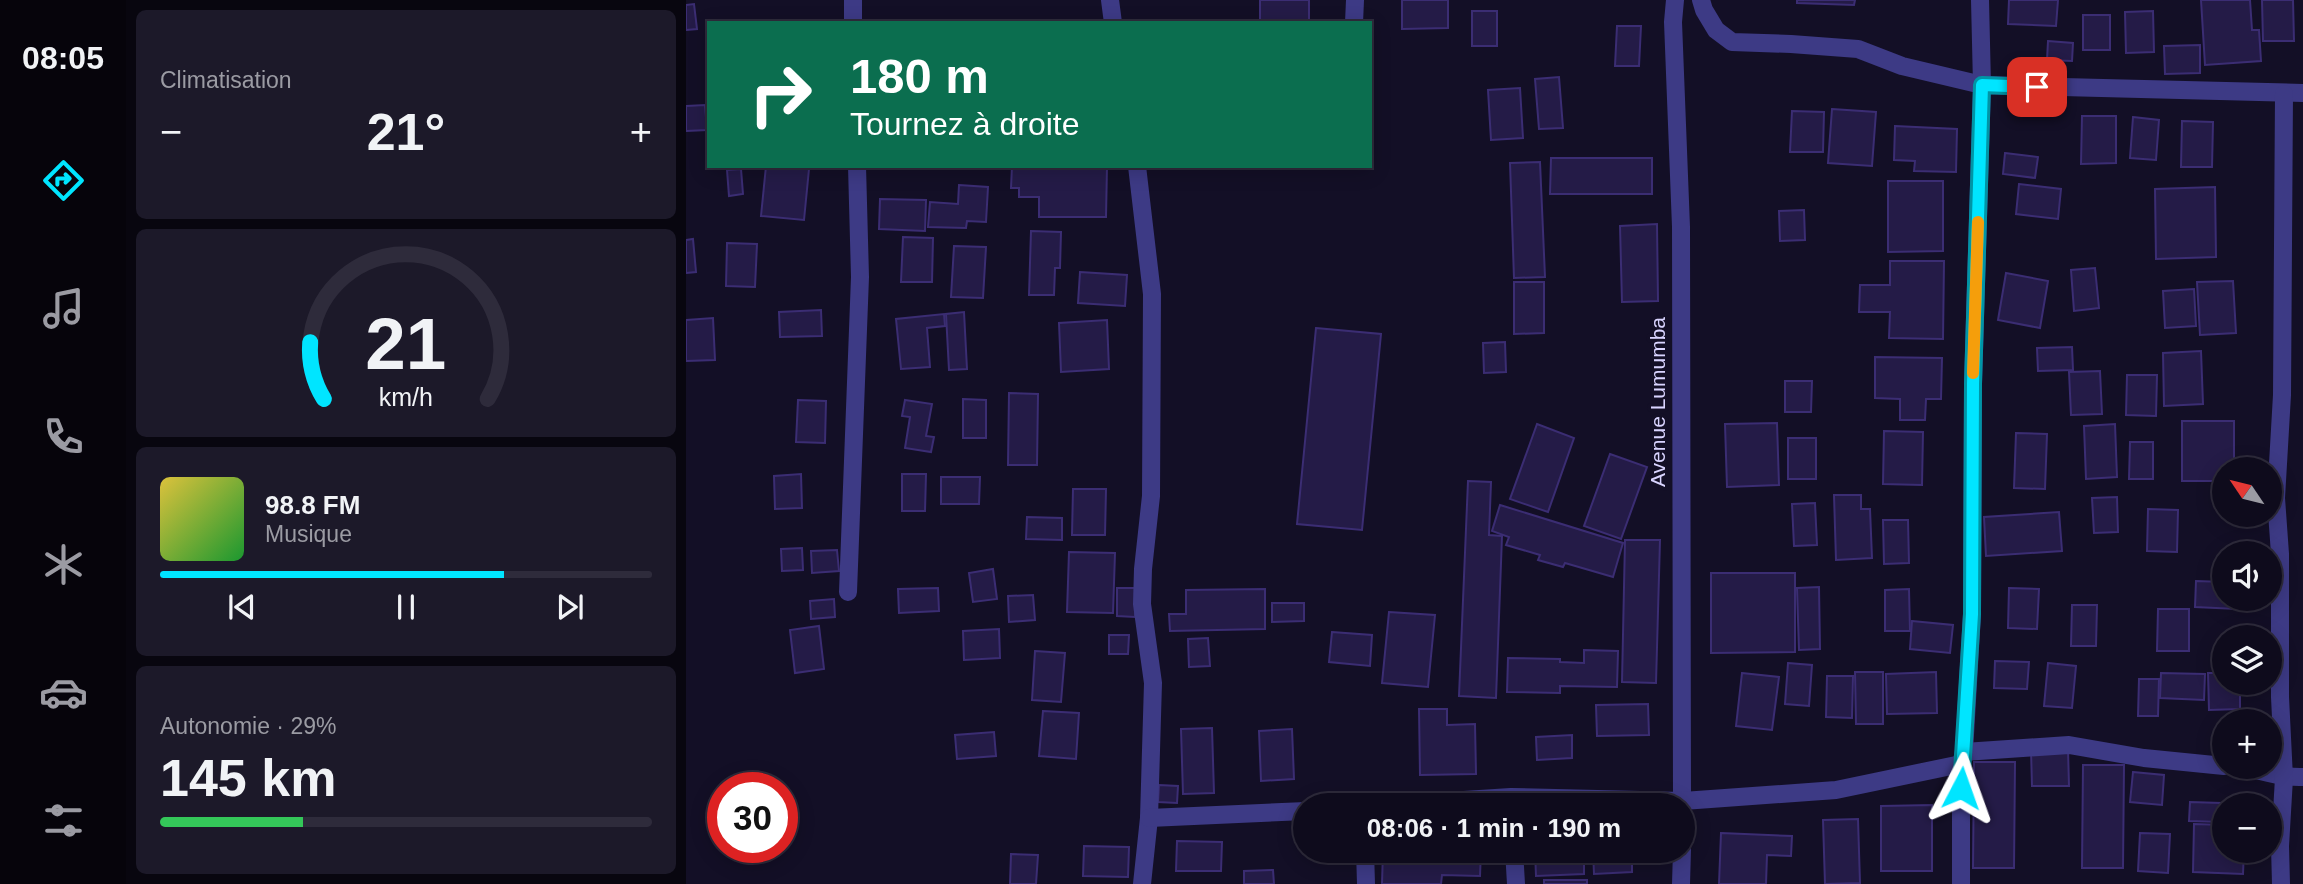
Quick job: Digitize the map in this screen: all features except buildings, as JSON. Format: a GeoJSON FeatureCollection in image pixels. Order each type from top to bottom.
{"type":"FeatureCollection","features":[{"type":"Feature","properties":{"kind":"street"},"geometry":{"type":"LineString","coordinates":[[853,0],[853,21]]}},
{"type":"Feature","properties":{"kind":"street"},"geometry":{"type":"LineString","coordinates":[[1110,0],[1113,21]]}},
{"type":"Feature","properties":{"kind":"street"},"geometry":{"type":"LineString","coordinates":[[1354,21],[1355,0]]}},
{"type":"Feature","properties":{"kind":"street","name":"Avenue Lumumba"},"geometry":{"type":"LineString","coordinates":[[1675,0],[1673,22],[1681,227],[1682,793]]}},
{"type":"Feature","properties":{"kind":"street"},"geometry":{"type":"LineString","coordinates":[[1701,0],[1716,30],[1732,42],[1858,49],[1902,66],[1982,85],[2303,93]]}},
{"type":"Feature","properties":{"kind":"street"},"geometry":{"type":"LineString","coordinates":[[1961,884],[1962,758],[1972,614],[1973,384],[1982,85],[1980,0]]}},
{"type":"Feature","properties":{"kind":"street"},"geometry":{"type":"LineString","coordinates":[[2281,884],[2284,778],[2280,697],[2280,554],[2276,498],[2282,395],[2284,94]]}},
{"type":"Feature","properties":{"kind":"street"},"geometry":{"type":"LineString","coordinates":[[848,593],[860,277],[857,168]]}},
{"type":"Feature","properties":{"kind":"street"},"geometry":{"type":"LineString","coordinates":[[1137,168],[1152,294],[1151,496],[1142,604],[1153,683],[1149,818],[1142,884]]}},
{"type":"Feature","properties":{"kind":"street"},"geometry":{"type":"LineString","coordinates":[[1695,802],[1836,790],[1962,758],[2069,745],[2144,758],[2212,765]]}},
{"type":"Feature","properties":{"kind":"street"},"geometry":{"type":"LineString","coordinates":[[2284,778],[2303,777]]}},
{"type":"Feature","properties":{"kind":"street"},"geometry":{"type":"LineString","coordinates":[[1149,818],[1293,812]]}},
{"type":"Feature","properties":{"kind":"street"},"geometry":{"type":"LineString","coordinates":[[1365,863],[1366,884]]}},
{"type":"Feature","properties":{"kind":"street"},"geometry":{"type":"LineString","coordinates":[[1515,863],[1516,884]]}},
{"type":"Feature","properties":{"kind":"street"},"geometry":{"type":"LineString","coordinates":[[1681,884],[1682,863]]}},
{"type":"Feature","properties":{"kind":"slow traffic"},"geometry":{"type":"LineString","coordinates":[[1973,373],[1978,222]]}},
{"type":"Feature","properties":{"kind":"route"},"geometry":{"type":"LineString","coordinates":[[1961,788],[1972,614],[1973,384],[1982,85],[2037,87]]}}]}
